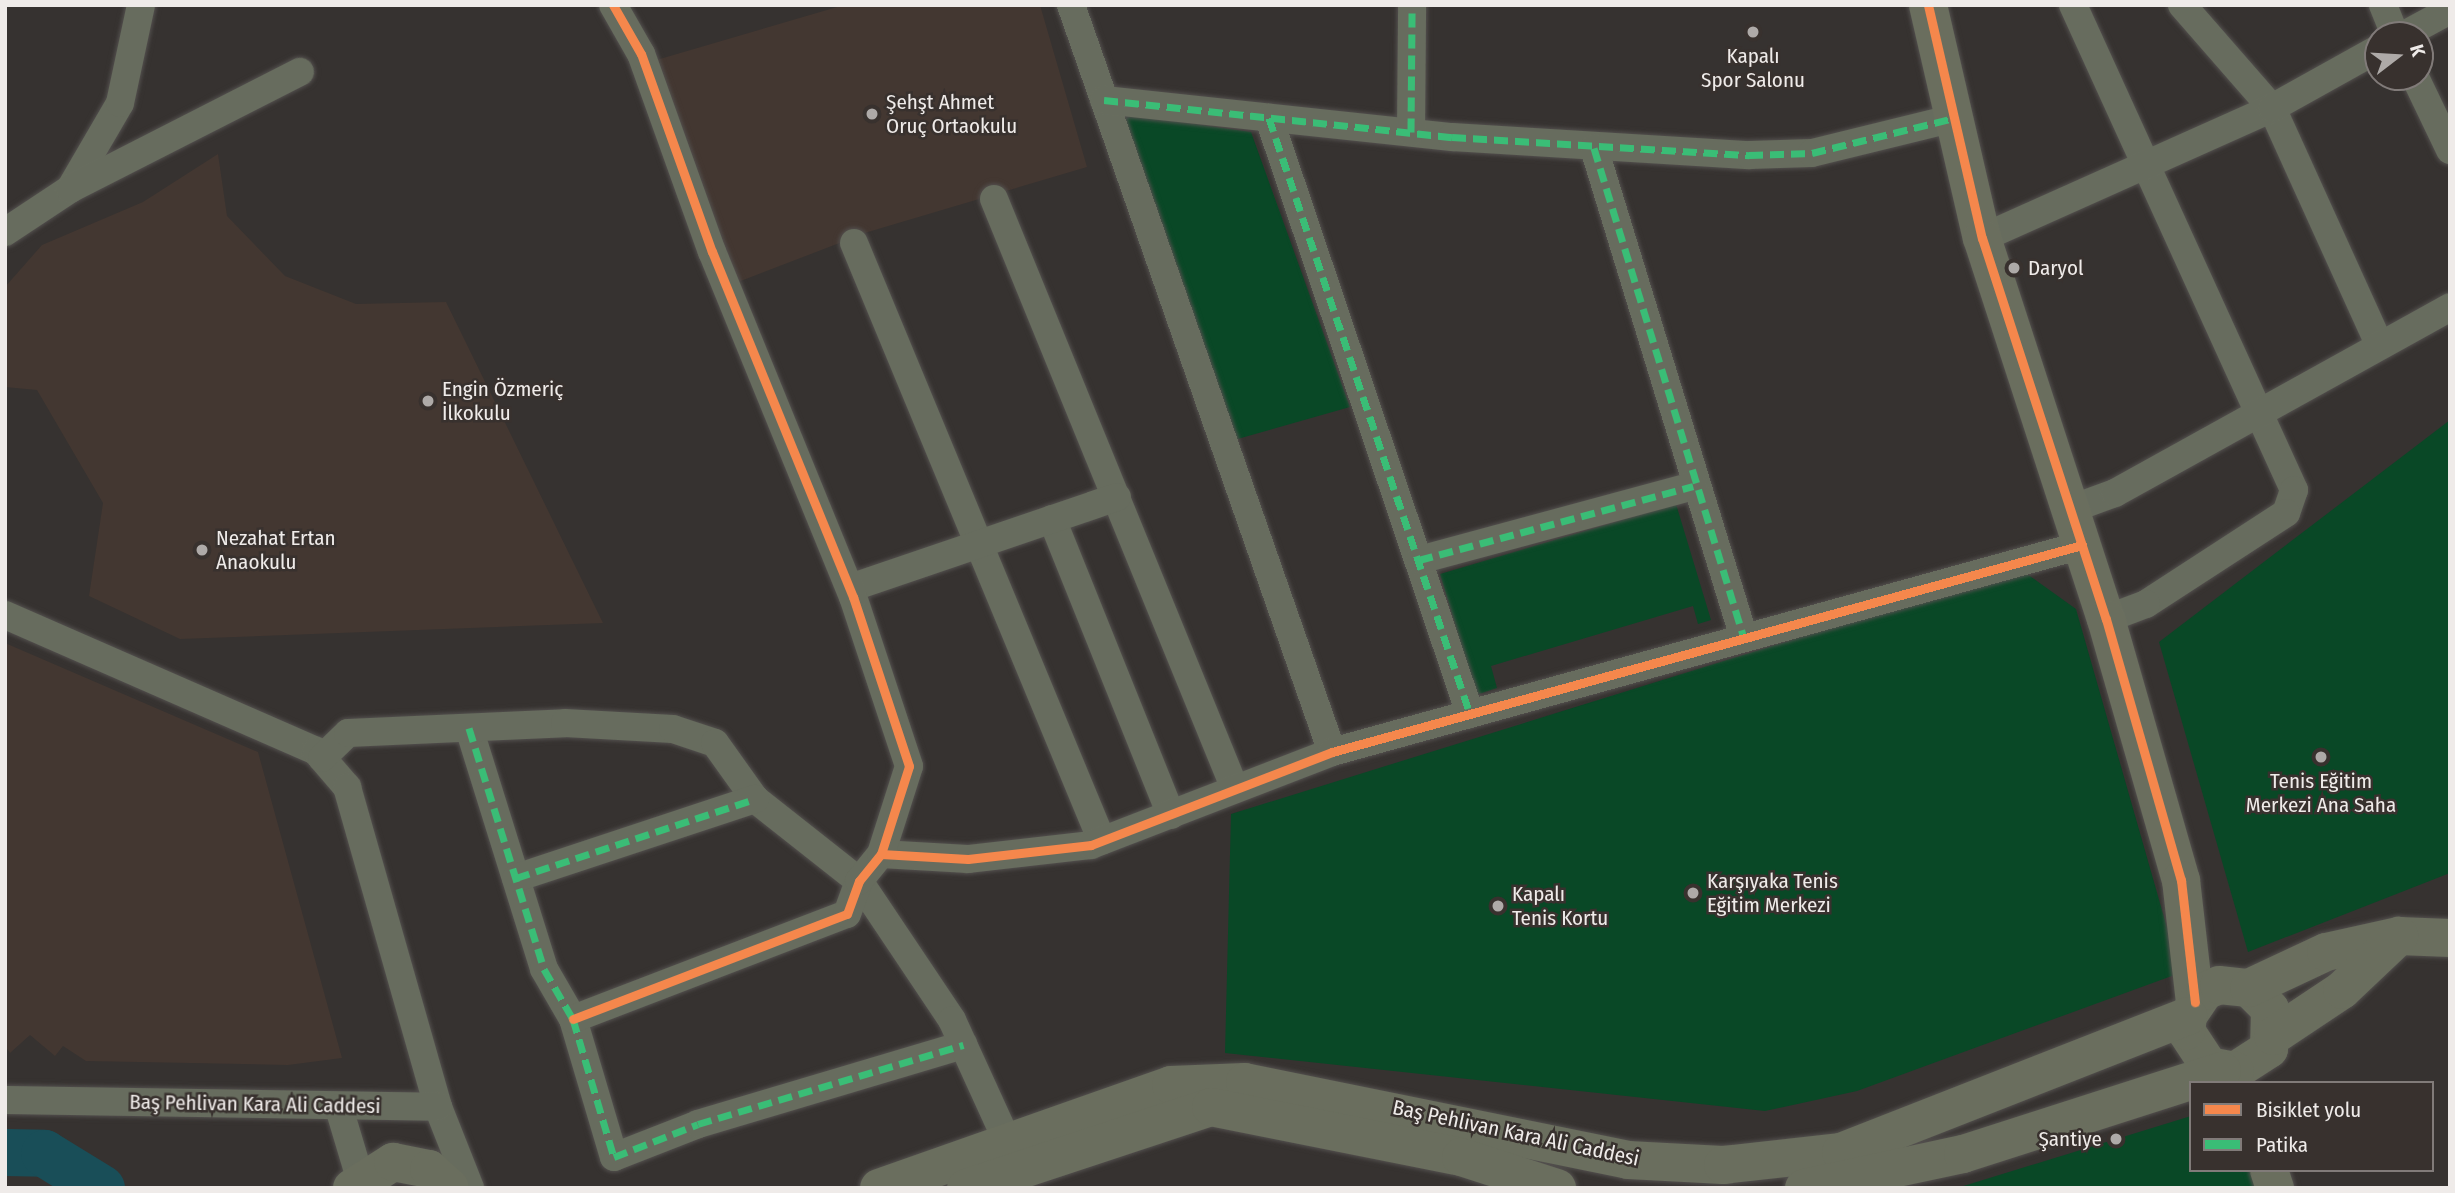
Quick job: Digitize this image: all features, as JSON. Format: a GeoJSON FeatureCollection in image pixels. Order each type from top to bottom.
{"type":"FeatureCollection","features":[{"type":"Feature","properties":{"kind":"main road"},"geometry":{"type":"LineString","coordinates":[[1928,5],[1982,238],[2106,619],[2181,880],[2191,1009],[2190,1046],[2250,1067]]}},
{"type":"Feature","properties":{"kind":"main road"},"geometry":{"type":"LineString","coordinates":[[2181,880],[2242,986],[2270,1009],[2250,1067]]}},
{"type":"Feature","properties":{"kind":"main road"},"geometry":{"type":"LineString","coordinates":[[2204,1081],[2250,1067],[2342,990],[2399,936]]}},
{"type":"Feature","properties":{"kind":"main road","name":"Baş Pehlivan Kara Ali Caddesi"},"geometry":{"type":"LineString","coordinates":[[879,1188],[1171,1085],[1245,1082],[1628,1160],[1737,1164],[1841,1152],[2191,1009],[2212,988],[2242,986],[2326,952],[2399,936],[2450,938]]}},
{"type":"Feature","properties":{"kind":"main road"},"geometry":{"type":"LineString","coordinates":[[1804,1188],[1963,1154],[2189,1085]]}},
{"type":"Feature","properties":{"kind":"main road","name":"Baş Pehlivan Kara Ali Caddesi"},"geometry":{"type":"LineString","coordinates":[[966,1188],[1211,1107],[1461,1157],[1557,1188]]}},
{"type":"Feature","properties":{"kind":"main road"},"geometry":{"type":"LineString","coordinates":[[356,1183],[393,1162],[411,1163],[460,1183]]}},
{"type":"Feature","properties":{"kind":"street"},"geometry":{"type":"LineString","coordinates":[[70,189],[120,103],[141,5]]}},
{"type":"Feature","properties":{"kind":"street"},"geometry":{"type":"LineString","coordinates":[[573,1019],[847,914],[859,881],[881,854],[907,781],[908,754],[850,588],[712,252],[641,54],[613,5]]}},
{"type":"Feature","properties":{"kind":"street"},"geometry":{"type":"LineString","coordinates":[[1071,5],[1332,752]]}},
{"type":"Feature","properties":{"kind":"street"},"geometry":{"type":"LineString","coordinates":[[1411,132],[1412,5]]}},
{"type":"Feature","properties":{"kind":"street"},"geometry":{"type":"LineString","coordinates":[[2073,5],[2143,162],[2262,412],[2294,490],[2291,508],[2146,604],[2106,619]]}},
{"type":"Feature","properties":{"kind":"street"},"geometry":{"type":"LineString","coordinates":[[2182,5],[2272,108],[2379,344]]}},
{"type":"Feature","properties":{"kind":"street"},"geometry":{"type":"LineString","coordinates":[[2430,21],[2450,10]]}},
{"type":"Feature","properties":{"kind":"street"},"geometry":{"type":"LineString","coordinates":[[1982,238],[2143,162],[2272,108],[2364,57]]}},
{"type":"Feature","properties":{"kind":"street"},"geometry":{"type":"LineString","coordinates":[[5,232],[70,189],[300,72]]}},
{"type":"Feature","properties":{"kind":"street"},"geometry":{"type":"LineString","coordinates":[[2422,91],[2450,150]]}},
{"type":"Feature","properties":{"kind":"street"},"geometry":{"type":"LineString","coordinates":[[1104,100],[1594,148],[1812,153],[1954,118]]}},
{"type":"Feature","properties":{"kind":"street"},"geometry":{"type":"LineString","coordinates":[[1269,118],[1470,714]]}},
{"type":"Feature","properties":{"kind":"street"},"geometry":{"type":"LineString","coordinates":[[1594,148],[1693,486],[1744,638]]}},
{"type":"Feature","properties":{"kind":"street"},"geometry":{"type":"LineString","coordinates":[[994,199],[1235,789]]}},
{"type":"Feature","properties":{"kind":"street"},"geometry":{"type":"LineString","coordinates":[[855,243],[983,543],[1102,841]]}},
{"type":"Feature","properties":{"kind":"street"},"geometry":{"type":"LineString","coordinates":[[2071,509],[2115,494],[2379,344],[2450,307]]}},
{"type":"Feature","properties":{"kind":"street"},"geometry":{"type":"LineString","coordinates":[[1419,560],[1693,486]]}},
{"type":"Feature","properties":{"kind":"street"},"geometry":{"type":"LineString","coordinates":[[850,588],[1117,497]]}},
{"type":"Feature","properties":{"kind":"street"},"geometry":{"type":"LineString","coordinates":[[1052,519],[1171,815]]}},
{"type":"Feature","properties":{"kind":"street"},"geometry":{"type":"LineString","coordinates":[[881,854],[968,859],[1102,841],[1332,752],[2082,545]]}},
{"type":"Feature","properties":{"kind":"street"},"geometry":{"type":"LineString","coordinates":[[5,615],[322,758],[347,787],[460,1183]]}},
{"type":"Feature","properties":{"kind":"street"},"geometry":{"type":"LineString","coordinates":[[322,758],[348,733],[565,723],[673,729],[715,743],[755,800],[859,881],[963,1045],[1008,1143]]}},
{"type":"Feature","properties":{"kind":"street"},"geometry":{"type":"LineString","coordinates":[[469,728],[544,969],[573,1019],[614,1157],[698,1124],[963,1045]]}},
{"type":"Feature","properties":{"kind":"street"},"geometry":{"type":"LineString","coordinates":[[516,878],[755,800]]}},
{"type":"Feature","properties":{"kind":"street","name":"Baş Pehlivan Kara Ali Caddesi"},"geometry":{"type":"LineString","coordinates":[[5,1100],[339,1108],[438,1107]]}},
{"type":"Feature","properties":{"kind":"street"},"geometry":{"type":"LineString","coordinates":[[339,1108],[356,1183]]}},
{"type":"Feature","properties":{"kind":"shaded area","name":"Şehşt Ahmet Oruç Ortaokulu"},"geometry":{"type":"Polygon","coordinates":[[[844,5],[1040,5],[1087,167],[868,232],[733,284],[653,61],[844,5]]]}},
{"type":"Feature","properties":{"kind":"shaded area"},"geometry":{"type":"Polygon","coordinates":[[[218,154],[227,216],[285,276],[356,304],[446,302],[603,623],[180,639],[89,596],[103,503],[37,390],[5,387],[5,287],[42,245],[143,202],[218,154]]]}},
{"type":"Feature","properties":{"kind":"shaded area"},"geometry":{"type":"Polygon","coordinates":[[[5,643],[258,752],[342,1058],[288,1065],[86,1061],[63,1046],[55,1056],[30,1035],[10,1053],[5,1046],[5,643]]]}},
{"type":"Feature","properties":{"kind":"green space"},"geometry":{"type":"Polygon","coordinates":[[[1119,113],[1251,132],[1350,407],[1234,440],[1119,113]]]}},
{"type":"Feature","properties":{"kind":"green space","name":"Tenis Eğitim Merkezi Ana Saha"},"geometry":{"type":"Polygon","coordinates":[[[2450,420],[2450,873],[2248,952],[2159,642],[2450,420]]]}},
{"type":"Feature","properties":{"kind":"green space"},"geometry":{"type":"Polygon","coordinates":[[[1676,504],[1711,620],[1698,624],[1693,606],[1491,666],[1497,688],[1476,695],[1440,574],[1676,504]]]}},
{"type":"Feature","properties":{"kind":"green space","name":"Karşıyaka Tenis Eğitim Merkezi"},"geometry":{"type":"Polygon","coordinates":[[[2020,569],[2076,609],[2180,973],[1857,1091],[1765,1111],[1225,1053],[1231,814],[2020,569]]]}},
{"type":"Feature","properties":{"kind":"green space"},"geometry":{"type":"Polygon","coordinates":[[[2189,1117],[2189,1172],[2252,1172],[2257,1188],[1957,1188],[2189,1117]]]}},
{"type":"Feature","properties":{"kind":"waterway"},"geometry":{"type":"LineString","coordinates":[[5,1152],[44,1153],[101,1188]]}},
{"type":"Feature","properties":{"kind":"marked path"},"geometry":{"type":"LineString","coordinates":[[1411,132],[1412,5]]}},
{"type":"Feature","properties":{"kind":"marked path"},"geometry":{"type":"LineString","coordinates":[[1104,100],[1452,137],[1749,155],[1812,153],[1954,118]]}},
{"type":"Feature","properties":{"kind":"marked path"},"geometry":{"type":"LineString","coordinates":[[1269,118],[1470,714]]}},
{"type":"Feature","properties":{"kind":"marked path"},"geometry":{"type":"LineString","coordinates":[[1594,148],[1744,638]]}},
{"type":"Feature","properties":{"kind":"marked path"},"geometry":{"type":"LineString","coordinates":[[1419,560],[1693,486]]}},
{"type":"Feature","properties":{"kind":"marked path"},"geometry":{"type":"LineString","coordinates":[[469,728],[544,969],[573,1019],[614,1157],[698,1124],[963,1045]]}},
{"type":"Feature","properties":{"kind":"marked path"},"geometry":{"type":"LineString","coordinates":[[516,878],[755,799]]}},
{"type":"Feature","properties":{"kind":"cycle path"},"geometry":{"type":"LineString","coordinates":[[573,1019],[847,914],[859,881],[881,854],[909,766],[853,597],[712,252],[641,54],[613,5]]}},
{"type":"Feature","properties":{"kind":"cycle path"},"geometry":{"type":"LineString","coordinates":[[1928,5],[1982,238],[2106,619],[2181,880],[2195,1002]]}},
{"type":"Feature","properties":{"kind":"cycle path"},"geometry":{"type":"LineString","coordinates":[[881,854],[968,859],[1091,845],[1332,752],[2082,545]]}},
{"type":"Feature","properties":{"kind":"place","name":"Kapalı Spor Salonu"},"geometry":{"type":"Point","coordinates":[1753,32]}},
{"type":"Feature","properties":{"kind":"place","name":"Şehşt Ahmet Oruç Ortaokulu"},"geometry":{"type":"Point","coordinates":[872,114]}},
{"type":"Feature","properties":{"kind":"place","name":"Daryol"},"geometry":{"type":"Point","coordinates":[2014,268]}},
{"type":"Feature","properties":{"kind":"place","name":"Engin Özmeriç İlkokulu"},"geometry":{"type":"Point","coordinates":[428,401]}},
{"type":"Feature","properties":{"kind":"place","name":"Nezahat Ertan Anaokulu"},"geometry":{"type":"Point","coordinates":[202,550]}},
{"type":"Feature","properties":{"kind":"place","name":"Tenis Eğitim Merkezi Ana Saha"},"geometry":{"type":"Point","coordinates":[2321,757]}},
{"type":"Feature","properties":{"kind":"place","name":"Karşıyaka Tenis Eğitim Merkezi"},"geometry":{"type":"Point","coordinates":[1693,893]}},
{"type":"Feature","properties":{"kind":"place","name":"Kapalı Tenis Kortu"},"geometry":{"type":"Point","coordinates":[1498,906]}},
{"type":"Feature","properties":{"kind":"place","name":"Şantiye"},"geometry":{"type":"Point","coordinates":[2116,1139]}}]}
